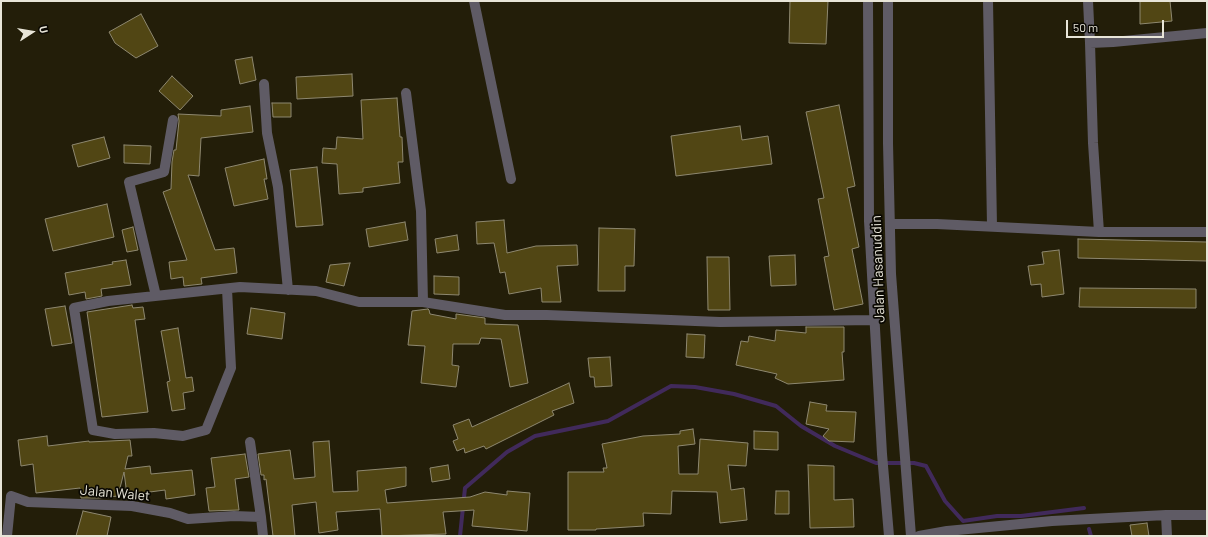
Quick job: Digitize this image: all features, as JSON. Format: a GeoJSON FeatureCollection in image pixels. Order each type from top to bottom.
{"type":"FeatureCollection","features":[{"type":"Feature","properties":{"kind":"street"},"geometry":{"type":"LineString","coordinates":[[474,1],[510,179]]}},
{"type":"Feature","properties":{"kind":"street","name":"Jalan Hasanuddin"},"geometry":{"type":"LineString","coordinates":[[868,1],[869,221],[882,454],[889,536]]}},
{"type":"Feature","properties":{"kind":"street","name":"Jalan Hasanuddin"},"geometry":{"type":"LineString","coordinates":[[888,1],[890,224],[895,342],[911,536]]}},
{"type":"Feature","properties":{"kind":"street"},"geometry":{"type":"LineString","coordinates":[[988,1],[992,226]]}},
{"type":"Feature","properties":{"kind":"street"},"geometry":{"type":"LineString","coordinates":[[1088,1],[1093,143],[1099,232]]}},
{"type":"Feature","properties":{"kind":"street"},"geometry":{"type":"LineString","coordinates":[[1090,43],[1207,33]]}},
{"type":"Feature","properties":{"kind":"street"},"geometry":{"type":"LineString","coordinates":[[264,84],[267,133],[278,187],[288,290]]}},
{"type":"Feature","properties":{"kind":"street"},"geometry":{"type":"LineString","coordinates":[[406,93],[422,211],[423,302]]}},
{"type":"Feature","properties":{"kind":"street"},"geometry":{"type":"LineString","coordinates":[[156,296],[129,182],[164,172],[173,120]]}},
{"type":"Feature","properties":{"kind":"street"},"geometry":{"type":"LineString","coordinates":[[890,224],[992,226],[1099,232],[1207,232]]}},
{"type":"Feature","properties":{"kind":"street"},"geometry":{"type":"LineString","coordinates":[[227,288],[231,368],[206,430],[183,436],[154,433],[115,434],[93,430],[74,308],[108,302],[156,296],[227,288],[240,287],[316,291],[360,302],[423,302],[505,315],[547,315],[720,322],[875,320]]}},
{"type":"Feature","properties":{"kind":"street"},"geometry":{"type":"LineString","coordinates":[[250,442],[263,536]]}},
{"type":"Feature","properties":{"kind":"street","name":"Jalan Walet"},"geometry":{"type":"LineString","coordinates":[[7,536],[11,496],[28,502],[132,506],[170,513],[188,519],[261,516]]}},
{"type":"Feature","properties":{"kind":"street"},"geometry":{"type":"LineString","coordinates":[[919,536],[1052,521],[1166,515],[1207,515]]}},
{"type":"Feature","properties":{"kind":"street"},"geometry":{"type":"LineString","coordinates":[[1166,515],[1167,536]]}},
{"type":"Feature","properties":{"kind":"building"},"geometry":{"type":"Polygon","coordinates":[[[790,1],[828,1],[826,44],[789,43],[790,1]]]}},
{"type":"Feature","properties":{"kind":"building"},"geometry":{"type":"Polygon","coordinates":[[[1140,1],[1170,1],[1172,21],[1140,24],[1140,1]]]}},
{"type":"Feature","properties":{"kind":"building"},"geometry":{"type":"Polygon","coordinates":[[[141,14],[158,46],[136,58],[115,43],[109,32],[141,14]]]}},
{"type":"Feature","properties":{"kind":"building"},"geometry":{"type":"Polygon","coordinates":[[[252,57],[256,80],[240,84],[235,60],[252,57]]]}},
{"type":"Feature","properties":{"kind":"building"},"geometry":{"type":"Polygon","coordinates":[[[352,74],[353,96],[297,99],[296,77],[352,74]]]}},
{"type":"Feature","properties":{"kind":"building"},"geometry":{"type":"Polygon","coordinates":[[[172,76],[193,96],[180,110],[159,91],[172,76]]]}},
{"type":"Feature","properties":{"kind":"building"},"geometry":{"type":"Polygon","coordinates":[[[397,98],[400,137],[402,137],[403,162],[398,162],[400,183],[363,188],[363,192],[339,194],[337,164],[322,163],[323,148],[336,149],[337,137],[363,139],[361,100],[397,98]]]}},
{"type":"Feature","properties":{"kind":"building"},"geometry":{"type":"Polygon","coordinates":[[[272,103],[291,103],[291,117],[273,117],[272,103]]]}},
{"type":"Feature","properties":{"kind":"building"},"geometry":{"type":"Polygon","coordinates":[[[839,105],[855,186],[847,188],[859,247],[852,249],[863,304],[834,310],[824,257],[829,256],[818,199],[824,198],[806,112],[839,105]]]}},
{"type":"Feature","properties":{"kind":"building"},"geometry":{"type":"Polygon","coordinates":[[[250,106],[253,132],[201,138],[199,176],[188,175],[215,250],[234,248],[237,273],[201,278],[202,284],[184,286],[183,277],[171,279],[169,262],[187,260],[163,192],[171,189],[172,162],[174,150],[176,150],[179,121],[178,114],[221,116],[221,110],[250,106]]]}},
{"type":"Feature","properties":{"kind":"building"},"geometry":{"type":"Polygon","coordinates":[[[740,126],[742,140],[768,136],[772,164],[676,176],[671,136],[740,126]]]}},
{"type":"Feature","properties":{"kind":"building"},"geometry":{"type":"Polygon","coordinates":[[[104,137],[110,158],[78,167],[72,145],[104,137]]]}},
{"type":"Feature","properties":{"kind":"building"},"geometry":{"type":"Polygon","coordinates":[[[124,145],[151,146],[150,164],[124,163],[124,145]]]}},
{"type":"Feature","properties":{"kind":"building"},"geometry":{"type":"Polygon","coordinates":[[[264,159],[267,179],[264,179],[268,199],[234,206],[225,168],[264,159]]]}},
{"type":"Feature","properties":{"kind":"building"},"geometry":{"type":"Polygon","coordinates":[[[317,167],[323,225],[296,227],[290,170],[317,167]]]}},
{"type":"Feature","properties":{"kind":"building"},"geometry":{"type":"Polygon","coordinates":[[[107,204],[114,237],[53,251],[45,219],[107,204]]]}},
{"type":"Feature","properties":{"kind":"building"},"geometry":{"type":"Polygon","coordinates":[[[504,220],[507,253],[536,246],[577,245],[578,265],[557,266],[561,302],[542,302],[541,288],[509,294],[505,272],[500,273],[494,243],[477,244],[476,222],[504,220]]]}},
{"type":"Feature","properties":{"kind":"building"},"geometry":{"type":"Polygon","coordinates":[[[405,222],[408,240],[369,247],[366,229],[405,222]]]}},
{"type":"Feature","properties":{"kind":"building"},"geometry":{"type":"Polygon","coordinates":[[[133,227],[138,250],[127,252],[122,230],[133,227]]]}},
{"type":"Feature","properties":{"kind":"building"},"geometry":{"type":"Polygon","coordinates":[[[599,228],[635,229],[634,266],[625,266],[625,291],[598,291],[599,228]]]}},
{"type":"Feature","properties":{"kind":"building"},"geometry":{"type":"Polygon","coordinates":[[[457,235],[459,250],[437,253],[435,239],[457,235]]]}},
{"type":"Feature","properties":{"kind":"building"},"geometry":{"type":"Polygon","coordinates":[[[1078,239],[1207,242],[1207,261],[1078,258],[1078,239]]]}},
{"type":"Feature","properties":{"kind":"building"},"geometry":{"type":"Polygon","coordinates":[[[1059,250],[1064,294],[1042,297],[1041,284],[1031,285],[1028,266],[1044,264],[1042,252],[1059,250]]]}},
{"type":"Feature","properties":{"kind":"building"},"geometry":{"type":"Polygon","coordinates":[[[795,255],[796,285],[771,286],[769,256],[795,255]]]}},
{"type":"Feature","properties":{"kind":"building"},"geometry":{"type":"Polygon","coordinates":[[[707,257],[729,257],[730,310],[708,310],[707,257]]]}},
{"type":"Feature","properties":{"kind":"building"},"geometry":{"type":"Polygon","coordinates":[[[126,260],[131,285],[101,289],[102,296],[86,299],[85,292],[69,295],[65,273],[113,264],[112,262],[126,260]]]}},
{"type":"Feature","properties":{"kind":"building"},"geometry":{"type":"Polygon","coordinates":[[[350,263],[344,286],[326,282],[330,265],[350,263]]]}},
{"type":"Feature","properties":{"kind":"building"},"geometry":{"type":"Polygon","coordinates":[[[434,276],[459,277],[459,295],[434,294],[434,276]]]}},
{"type":"Feature","properties":{"kind":"building"},"geometry":{"type":"Polygon","coordinates":[[[1080,288],[1196,289],[1196,308],[1079,307],[1080,288]]]}},
{"type":"Feature","properties":{"kind":"building"},"geometry":{"type":"Polygon","coordinates":[[[132,305],[133,308],[143,307],[145,319],[135,320],[148,412],[102,417],[87,312],[132,305]]]}},
{"type":"Feature","properties":{"kind":"building"},"geometry":{"type":"Polygon","coordinates":[[[65,306],[72,343],[52,346],[45,309],[65,306]]]}},
{"type":"Feature","properties":{"kind":"building"},"geometry":{"type":"Polygon","coordinates":[[[251,308],[285,313],[282,339],[247,334],[251,308]]]}},
{"type":"Feature","properties":{"kind":"building"},"geometry":{"type":"Polygon","coordinates":[[[428,309],[430,314],[456,319],[456,314],[485,318],[485,324],[518,325],[528,383],[510,387],[501,339],[481,338],[479,344],[453,344],[452,365],[459,366],[456,387],[421,383],[425,346],[408,345],[412,311],[428,309]]]}},
{"type":"Feature","properties":{"kind":"building"},"geometry":{"type":"Polygon","coordinates":[[[806,327],[844,327],[844,352],[842,352],[844,380],[788,384],[775,378],[777,374],[736,365],[741,341],[748,342],[749,336],[775,341],[776,330],[806,333],[806,327]]]}},
{"type":"Feature","properties":{"kind":"building"},"geometry":{"type":"Polygon","coordinates":[[[178,328],[186,378],[192,377],[194,391],[183,393],[185,409],[172,411],[167,382],[170,381],[161,331],[178,328]]]}},
{"type":"Feature","properties":{"kind":"building"},"geometry":{"type":"Polygon","coordinates":[[[687,334],[705,335],[704,358],[686,357],[687,334]]]}},
{"type":"Feature","properties":{"kind":"building"},"geometry":{"type":"Polygon","coordinates":[[[610,357],[612,386],[595,387],[594,377],[590,377],[588,358],[610,357]]]}},
{"type":"Feature","properties":{"kind":"building"},"geometry":{"type":"Polygon","coordinates":[[[569,383],[574,403],[552,411],[554,415],[486,449],[484,446],[465,453],[464,448],[457,451],[453,441],[458,439],[453,425],[469,419],[472,427],[569,383]]]}},
{"type":"Feature","properties":{"kind":"building"},"geometry":{"type":"Polygon","coordinates":[[[810,402],[827,405],[826,411],[856,412],[854,442],[829,441],[823,436],[829,429],[806,424],[810,402]]]}},
{"type":"Feature","properties":{"kind":"building"},"geometry":{"type":"Polygon","coordinates":[[[693,429],[695,444],[678,446],[679,474],[698,474],[700,439],[748,443],[746,466],[728,465],[731,490],[744,488],[747,520],[720,523],[717,492],[672,491],[671,514],[643,513],[644,526],[596,530],[568,530],[568,472],[604,472],[603,468],[607,468],[602,444],[643,436],[680,434],[680,431],[693,429]]]}},
{"type":"Feature","properties":{"kind":"building"},"geometry":{"type":"Polygon","coordinates":[[[754,431],[778,432],[778,450],[754,449],[754,431]]]}},
{"type":"Feature","properties":{"kind":"building"},"geometry":{"type":"Polygon","coordinates":[[[47,436],[48,446],[89,441],[130,440],[132,456],[128,456],[125,469],[150,466],[151,474],[192,470],[195,495],[166,499],[165,490],[127,495],[124,472],[118,496],[81,498],[80,488],[36,493],[33,464],[21,466],[18,440],[47,436]]]}},
{"type":"Feature","properties":{"kind":"building"},"geometry":{"type":"Polygon","coordinates":[[[329,441],[333,492],[358,491],[357,471],[406,467],[406,486],[385,490],[387,503],[470,497],[485,492],[507,495],[507,491],[530,493],[527,531],[472,526],[474,510],[443,512],[446,534],[382,536],[380,509],[336,512],[338,530],[319,533],[316,502],[292,505],[295,536],[273,536],[266,479],[264,480],[264,475],[261,475],[258,454],[290,450],[294,479],[315,477],[313,442],[329,441]]]}},
{"type":"Feature","properties":{"kind":"building"},"geometry":{"type":"Polygon","coordinates":[[[245,454],[249,477],[235,479],[239,510],[209,511],[206,488],[215,487],[211,458],[245,454]]]}},
{"type":"Feature","properties":{"kind":"building"},"geometry":{"type":"Polygon","coordinates":[[[448,465],[450,479],[432,482],[430,468],[448,465]]]}},
{"type":"Feature","properties":{"kind":"building"},"geometry":{"type":"Polygon","coordinates":[[[808,465],[834,466],[834,500],[853,499],[854,527],[810,528],[808,465]]]}},
{"type":"Feature","properties":{"kind":"building"},"geometry":{"type":"Polygon","coordinates":[[[776,491],[789,491],[789,514],[775,514],[776,491]]]}},
{"type":"Feature","properties":{"kind":"building"},"geometry":{"type":"Polygon","coordinates":[[[83,511],[111,517],[107,536],[76,536],[83,511]]]}},
{"type":"Feature","properties":{"kind":"building"},"geometry":{"type":"Polygon","coordinates":[[[1147,523],[1149,536],[1132,536],[1130,525],[1147,523]]]}},
{"type":"Feature","properties":{"kind":"waterway"},"geometry":{"type":"LineString","coordinates":[[460,536],[465,488],[507,452],[535,436],[608,421],[671,386],[695,387],[734,394],[776,406],[801,426],[835,446],[876,463],[914,463],[926,466],[945,501],[963,521],[997,516],[1021,516],[1084,508]]}},
{"type":"Feature","properties":{"kind":"waterway"},"geometry":{"type":"LineString","coordinates":[[1089,529],[1091,536]]}}]}
